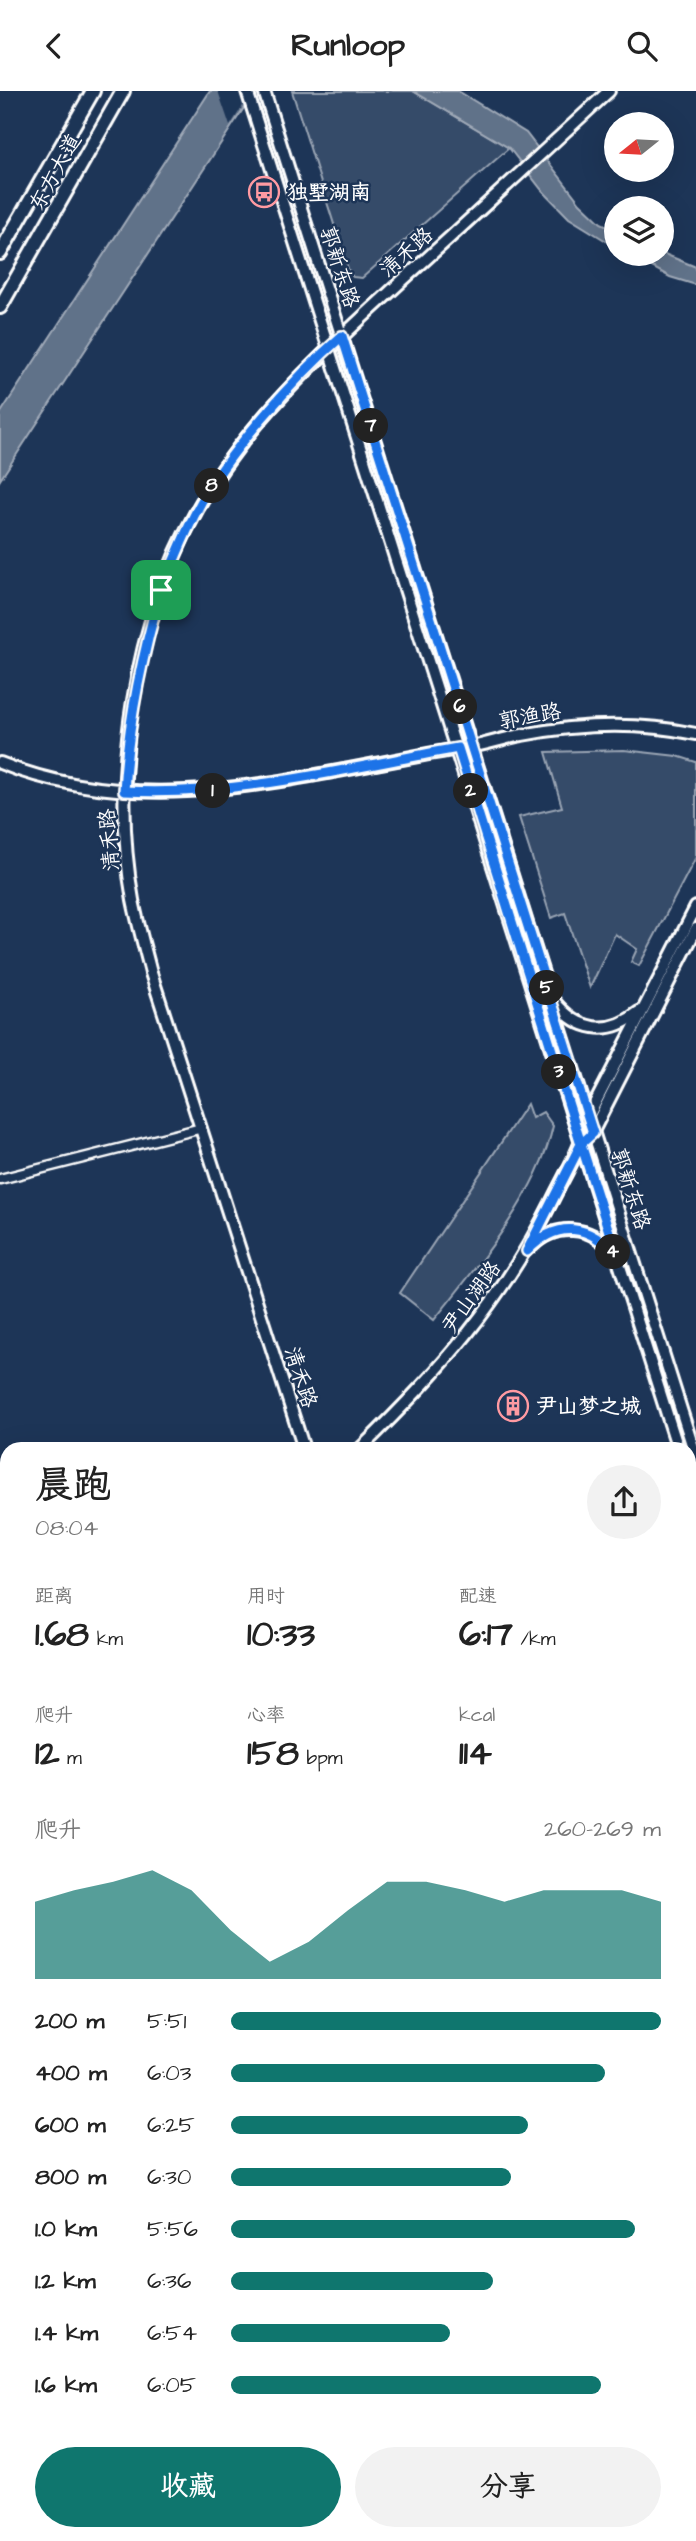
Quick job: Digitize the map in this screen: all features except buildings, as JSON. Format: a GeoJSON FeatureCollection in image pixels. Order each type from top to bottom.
{"type":"FeatureCollection","features":[{"type":"Feature","properties":{"kind":"main road","name":"东方大道"},"geometry":{"type":"LineString","coordinates":[[0,253],[93,91]]}},
{"type":"Feature","properties":{"kind":"main road","name":"东方大道"},"geometry":{"type":"LineString","coordinates":[[0,307],[123,91]]}},
{"type":"Feature","properties":{"kind":"main road","name":"郭新东路"},"geometry":{"type":"LineString","coordinates":[[264,91],[691,1442]]}},
{"type":"Feature","properties":{"kind":"main road","name":"清禾路"},"geometry":{"type":"LineString","coordinates":[[302,1442],[151,973],[133,899],[124,791],[127,749],[142,656],[161,590],[196,511],[252,432],[329,347],[609,91]]}},
{"type":"Feature","properties":{"kind":"main road","name":"郭新东路"},"geometry":{"type":"LineString","coordinates":[[249,96],[458,748],[676,1442]]}},
{"type":"Feature","properties":{"kind":"main road","name":"郭渔路"},"geometry":{"type":"LineString","coordinates":[[0,764],[85,789],[164,793],[225,790],[555,729],[602,726],[696,734]]}},
{"type":"Feature","properties":{"kind":"main road","name":"尹山湖路"},"geometry":{"type":"LineString","coordinates":[[367,1442],[442,1367],[500,1294],[527,1251],[581,1144],[587,1117],[696,907]]}},
{"type":"Feature","properties":{"kind":"main road","name":"尹山湖路"},"geometry":{"type":"LineString","coordinates":[[581,1144],[593,1133],[696,929]]}},
{"type":"Feature","properties":{"kind":"main road"},"geometry":{"type":"LineString","coordinates":[[549,995],[569,1018],[592,1028],[618,1025],[644,1008]]}},
{"type":"Feature","properties":{"kind":"main road"},"geometry":{"type":"LineString","coordinates":[[527,1251],[540,1238],[552,1232],[577,1230],[597,1237],[617,1257]]}},
{"type":"Feature","properties":{"kind":"main road"},"geometry":{"type":"LineString","coordinates":[[670,1423],[684,1418],[696,1422]]}},
{"type":"Feature","properties":{"kind":"street"},"geometry":{"type":"LineString","coordinates":[[0,1179],[202,1128]]}},
{"type":"Feature","properties":{"kind":"shaded area"},"geometry":{"type":"Polygon","coordinates":[[[210,91],[255,91],[0,480],[0,414],[210,91]]]}},
{"type":"Feature","properties":{"kind":"shaded area"},"geometry":{"type":"Polygon","coordinates":[[[292,91],[413,91],[509,148],[362,278],[353,277],[349,272],[292,91]]]}},
{"type":"Feature","properties":{"kind":"shaded area"},"geometry":{"type":"Polygon","coordinates":[[[413,91],[458,91],[526,133],[580,203],[604,224],[604,240],[569,218],[541,189],[509,148],[413,91]]]}},
{"type":"Feature","properties":{"kind":"shaded area"},"geometry":{"type":"Polygon","coordinates":[[[674,258],[696,267],[696,285],[670,277],[650,266],[674,266],[674,258]]]}},
{"type":"Feature","properties":{"kind":"shaded area"},"geometry":{"type":"Polygon","coordinates":[[[624,750],[677,756],[696,762],[696,857],[639,966],[631,962],[637,949],[615,934],[590,988],[565,913],[551,918],[519,817],[562,807],[546,752],[624,750]]]}},
{"type":"Feature","properties":{"kind":"shaded area"},"geometry":{"type":"Polygon","coordinates":[[[527,1104],[532,1118],[543,1112],[553,1126],[534,1178],[504,1229],[434,1320],[400,1293],[527,1104]]]}},
{"type":"Feature","properties":{"kind":"pier"},"geometry":{"type":"Polygon","coordinates":[[[218,91],[252,91],[230,126],[218,91]]]}},
{"type":"Feature","properties":{"kind":"place","name":"独墅湖南"},"geometry":{"type":"Point","coordinates":[264,192]}},
{"type":"Feature","properties":{"kind":"place","name":"尹山梦之城"},"geometry":{"type":"Point","coordinates":[513,1406]}},
{"type":"Feature","properties":{"kind":"route"},"geometry":{"type":"LineString","coordinates":[[161,590],[142,656],[127,749],[124,791],[164,793],[225,790],[458,748],[581,1144],[527,1251],[540,1238],[552,1232],[577,1230],[606,1243],[617,1257],[581,1144],[593,1133],[342,336],[252,432],[223,469],[196,511],[161,590]]}}]}
